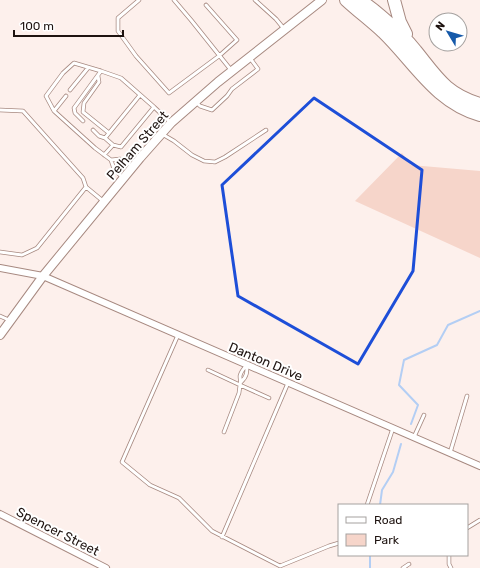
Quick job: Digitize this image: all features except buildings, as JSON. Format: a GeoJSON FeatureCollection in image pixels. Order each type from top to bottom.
{"type":"FeatureCollection","features":[{"type":"Feature","properties":{"kind":"highway"},"geometry":{"type":"LineString","coordinates":[[346,0],[383,33],[440,94],[454,105],[480,115]]}},
{"type":"Feature","properties":{"kind":"highway"},"geometry":{"type":"LineString","coordinates":[[359,0],[393,26],[415,49]]}},
{"type":"Feature","properties":{"kind":"highway"},"geometry":{"type":"LineString","coordinates":[[394,0],[400,22],[415,49],[430,70],[444,85],[460,96],[480,104]]}},
{"type":"Feature","properties":{"kind":"street","name":"Pelham Street"},"geometry":{"type":"LineString","coordinates":[[0,336],[43,276],[161,133],[195,101],[322,0]]}},
{"type":"Feature","properties":{"kind":"street","name":"Danton Drive"},"geometry":{"type":"LineString","coordinates":[[0,268],[43,276],[480,466]]}},
{"type":"Feature","properties":{"kind":"street","name":"Spencer Street"},"geometry":{"type":"LineString","coordinates":[[0,514],[106,568]]}},
{"type":"Feature","properties":{"kind":"lane"},"geometry":{"type":"LineString","coordinates":[[139,0],[118,18],[118,31],[136,56],[169,93],[219,56],[237,40],[206,5]]}},
{"type":"Feature","properties":{"kind":"lane"},"geometry":{"type":"LineString","coordinates":[[174,0],[232,71]]}},
{"type":"Feature","properties":{"kind":"lane"},"geometry":{"type":"LineString","coordinates":[[255,0],[276,19],[285,30]]}},
{"type":"Feature","properties":{"kind":"lane"},"geometry":{"type":"LineString","coordinates":[[195,101],[200,106],[212,110],[227,96],[232,89],[258,68],[249,57]]}},
{"type":"Feature","properties":{"kind":"lane"},"geometry":{"type":"LineString","coordinates":[[123,179],[114,169],[111,160],[54,111],[46,96],[63,73],[74,64],[121,78],[171,123]]}},
{"type":"Feature","properties":{"kind":"lane"},"geometry":{"type":"LineString","coordinates":[[70,90],[88,68]]}},
{"type":"Feature","properties":{"kind":"lane"},"geometry":{"type":"LineString","coordinates":[[83,121],[75,113],[74,108],[101,71]]}},
{"type":"Feature","properties":{"kind":"lane"},"geometry":{"type":"LineString","coordinates":[[98,76],[99,82],[84,103],[83,112],[109,133]]}},
{"type":"Feature","properties":{"kind":"lane"},"geometry":{"type":"LineString","coordinates":[[105,138],[140,95]]}},
{"type":"Feature","properties":{"kind":"lane"},"geometry":{"type":"LineString","coordinates":[[54,111],[66,96]]}},
{"type":"Feature","properties":{"kind":"lane"},"geometry":{"type":"LineString","coordinates":[[132,105],[137,108]]}},
{"type":"Feature","properties":{"kind":"lane"},"geometry":{"type":"LineString","coordinates":[[93,130],[99,136],[105,138],[113,146],[121,147],[154,107]]}},
{"type":"Feature","properties":{"kind":"lane"},"geometry":{"type":"LineString","coordinates":[[0,110],[23,111],[83,178],[86,186],[104,202]]}},
{"type":"Feature","properties":{"kind":"lane"},"geometry":{"type":"LineString","coordinates":[[127,111],[132,115]]}},
{"type":"Feature","properties":{"kind":"lane"},"geometry":{"type":"LineString","coordinates":[[143,113],[146,116]]}},
{"type":"Feature","properties":{"kind":"lane"},"geometry":{"type":"LineString","coordinates":[[123,116],[127,120]]}},
{"type":"Feature","properties":{"kind":"lane"},"geometry":{"type":"LineString","coordinates":[[138,119],[141,122]]}},
{"type":"Feature","properties":{"kind":"lane"},"geometry":{"type":"LineString","coordinates":[[118,123],[122,126]]}},
{"type":"Feature","properties":{"kind":"lane"},"geometry":{"type":"LineString","coordinates":[[133,125],[137,128]]}},
{"type":"Feature","properties":{"kind":"lane"},"geometry":{"type":"LineString","coordinates":[[113,129],[117,132]]}},
{"type":"Feature","properties":{"kind":"lane"},"geometry":{"type":"LineString","coordinates":[[161,133],[192,155],[204,160],[215,162],[266,130]]}},
{"type":"Feature","properties":{"kind":"lane"},"geometry":{"type":"LineString","coordinates":[[128,131],[132,134]]}},
{"type":"Feature","properties":{"kind":"lane"},"geometry":{"type":"LineString","coordinates":[[123,137],[127,140]]}},
{"type":"Feature","properties":{"kind":"lane"},"geometry":{"type":"LineString","coordinates":[[104,155],[113,146]]}},
{"type":"Feature","properties":{"kind":"lane"},"geometry":{"type":"LineString","coordinates":[[111,160],[120,159],[133,167]]}},
{"type":"Feature","properties":{"kind":"lane"},"geometry":{"type":"LineString","coordinates":[[0,252],[22,255],[37,248],[86,186]]}},
{"type":"Feature","properties":{"kind":"lane"},"geometry":{"type":"LineString","coordinates":[[0,316],[11,321]]}},
{"type":"Feature","properties":{"kind":"lane"},"geometry":{"type":"LineString","coordinates":[[178,335],[122,462],[150,485],[179,498],[212,532],[280,566],[338,543]]}},
{"type":"Feature","properties":{"kind":"lane"},"geometry":{"type":"LineString","coordinates":[[224,432],[239,393],[240,384],[245,378],[247,365]]}},
{"type":"Feature","properties":{"kind":"lane"},"geometry":{"type":"LineString","coordinates":[[208,370],[269,398]]}},
{"type":"Feature","properties":{"kind":"lane"},"geometry":{"type":"LineString","coordinates":[[222,537],[288,383]]}},
{"type":"Feature","properties":{"kind":"lane"},"geometry":{"type":"LineString","coordinates":[[450,453],[467,396]]}},
{"type":"Feature","properties":{"kind":"lane"},"geometry":{"type":"LineString","coordinates":[[414,437],[424,416]]}},
{"type":"Feature","properties":{"kind":"lane"},"geometry":{"type":"LineString","coordinates":[[367,504],[393,428]]}},
{"type":"Feature","properties":{"kind":"lane"},"geometry":{"type":"LineString","coordinates":[[468,527],[480,520]]}},
{"type":"Feature","properties":{"kind":"lane"},"geometry":{"type":"LineString","coordinates":[[449,556],[449,564],[451,568]]}},
{"type":"Feature","properties":{"kind":"lane"},"geometry":{"type":"LineString","coordinates":[[403,568],[409,564]]}},
{"type":"Feature","properties":{"kind":"highlighted area"},"geometry":{"type":"Polygon","coordinates":[[[314,98],[422,170],[413,271],[358,364],[238,296],[222,185],[314,98]]]}},
{"type":"Feature","properties":{"kind":"green space"},"geometry":{"type":"Polygon","coordinates":[[[402,153],[411,165],[480,171],[480,258],[355,201],[402,153]]]}},
{"type":"Feature","properties":{"kind":"waterway"},"geometry":{"type":"LineString","coordinates":[[411,424],[418,405],[399,385],[404,360],[437,345],[448,325],[480,311]]}},
{"type":"Feature","properties":{"kind":"waterway"},"geometry":{"type":"LineString","coordinates":[[380,504],[382,490],[393,472],[401,444]]}},
{"type":"Feature","properties":{"kind":"waterway"},"geometry":{"type":"LineString","coordinates":[[370,556],[370,568]]}}]}
